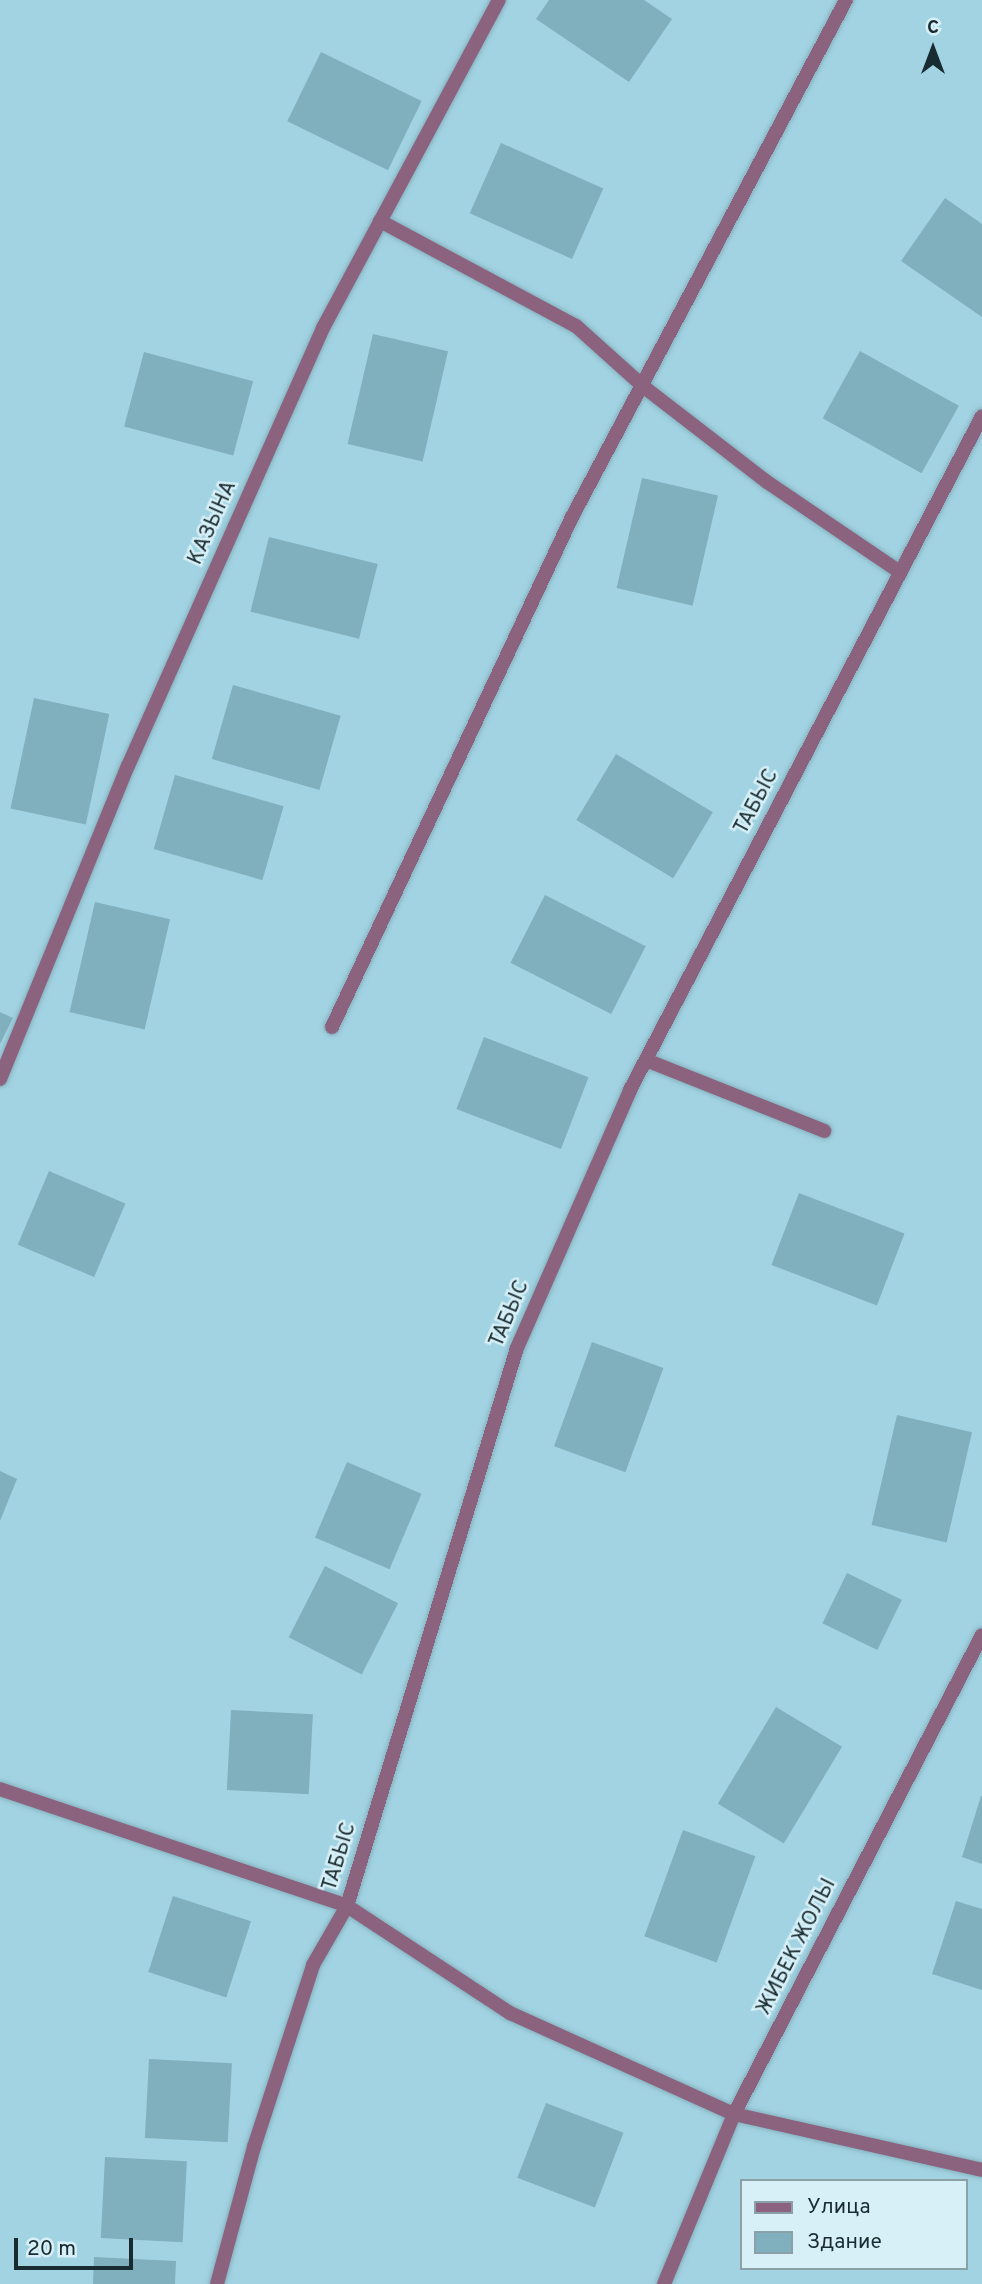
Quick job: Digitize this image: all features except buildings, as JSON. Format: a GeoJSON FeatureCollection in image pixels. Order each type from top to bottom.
{"type":"FeatureCollection","features":[{"type":"Feature","properties":{"kind":"street","name":"КАЗЫНА"},"geometry":{"type":"LineString","coordinates":[[0,1079],[139,741],[323,328],[499,0]]}},
{"type":"Feature","properties":{"kind":"street"},"geometry":{"type":"LineString","coordinates":[[332,1027],[572,517],[644,387],[846,0]]}},
{"type":"Feature","properties":{"kind":"street"},"geometry":{"type":"LineString","coordinates":[[380,221],[576,326],[644,387],[767,482],[900,572]]}},
{"type":"Feature","properties":{"kind":"street","name":"ТАБЫС"},"geometry":{"type":"LineString","coordinates":[[217,2284],[254,2147],[313,1965],[347,1906],[517,1348],[646,1060],[982,416]]}},
{"type":"Feature","properties":{"kind":"street"},"geometry":{"type":"LineString","coordinates":[[646,1060],[824,1131]]}},
{"type":"Feature","properties":{"kind":"street","name":"ЖИБЕК ЖОЛЫ"},"geometry":{"type":"LineString","coordinates":[[664,2284],[734,2114],[982,1635]]}},
{"type":"Feature","properties":{"kind":"street"},"geometry":{"type":"LineString","coordinates":[[0,1788],[347,1906],[510,2013],[734,2114],[982,2170]]}}]}
